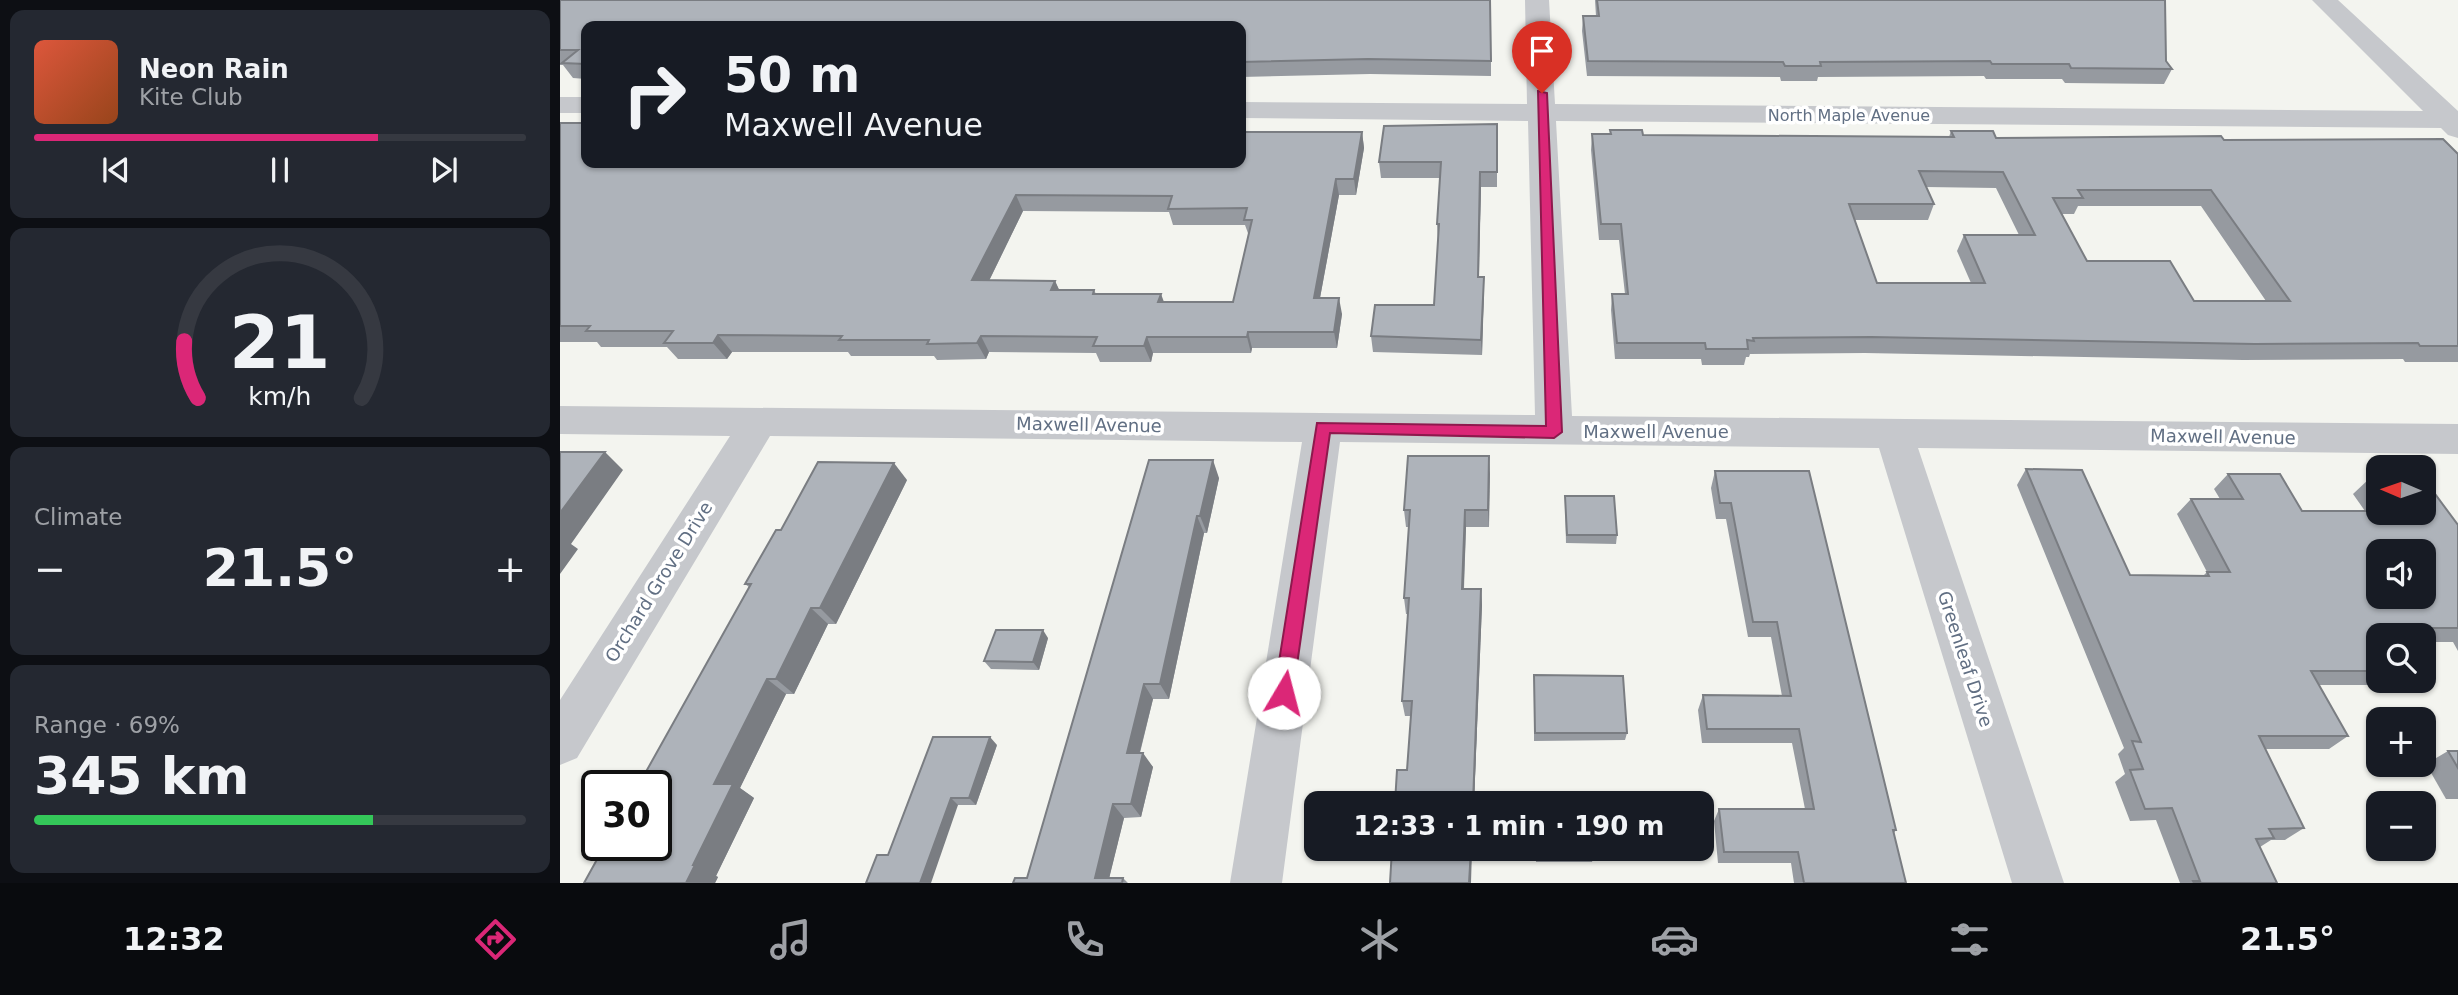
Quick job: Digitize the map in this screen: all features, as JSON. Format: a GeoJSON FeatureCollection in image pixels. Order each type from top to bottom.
{"type":"FeatureCollection","features":[{"type":"Feature","properties":{"kind":"street"},"geometry":{"type":"LineString","coordinates":[[1537,0],[1554,432]]}},
{"type":"Feature","properties":{"kind":"street"},"geometry":{"type":"LineString","coordinates":[[2323,0],[2455,123]]}},
{"type":"Feature","properties":{"kind":"street"},"geometry":{"type":"LineString","coordinates":[[560,105],[581,105]]}},
{"type":"Feature","properties":{"kind":"street","name":"North Maple Avenue"},"geometry":{"type":"LineString","coordinates":[[1246,110],[2455,123]]}},
{"type":"Feature","properties":{"kind":"street","name":"Maxwell Avenue"},"geometry":{"type":"LineString","coordinates":[[560,420],[2458,439]]}},
{"type":"Feature","properties":{"kind":"street","name":"Orchard Grove Drive"},"geometry":{"type":"LineString","coordinates":[[560,742],[759,422]]}},
{"type":"Feature","properties":{"kind":"street"},"geometry":{"type":"LineString","coordinates":[[1256,883],[1323,427]]}},
{"type":"Feature","properties":{"kind":"street","name":"Greenleaf Drive"},"geometry":{"type":"LineString","coordinates":[[1894,434],[2038,883]]}},
{"type":"Feature","properties":{"kind":"building"},"geometry":{"type":"Polygon","coordinates":[[[560,0],[1490,0],[1491,61],[1368,59],[1246,62],[1246,21],[581,21],[581,64],[562,63],[578,50],[560,50],[560,0]]]}},
{"type":"Feature","properties":{"kind":"building"},"geometry":{"type":"Polygon","coordinates":[[[1597,0],[2165,0],[2166,61],[2172,69],[2071,68],[2069,64],[1992,64],[1990,61],[1820,62],[1821,66],[1785,66],[1783,62],[1588,61],[1583,16],[1599,16],[1597,0]]]}},
{"type":"Feature","properties":{"kind":"building"},"geometry":{"type":"Polygon","coordinates":[[[560,123],[581,123],[581,168],[1246,168],[1246,132],[1362,132],[1354,179],[1336,179],[1314,298],[1339,298],[1334,332],[1248,332],[1247,337],[1147,337],[1144,346],[1093,346],[1097,337],[981,336],[977,343],[839,340],[842,336],[718,335],[713,343],[664,343],[673,331],[586,331],[590,326],[560,326],[560,123]],[[1016,195],[972,280],[1055,281],[1051,290],[1094,290],[1093,294],[1161,294],[1158,302],[1233,302],[1252,220],[1244,220],[1247,208],[1168,209],[1172,196],[1016,195]]]}},
{"type":"Feature","properties":{"kind":"building"},"geometry":{"type":"Polygon","coordinates":[[[1497,124],[1497,172],[1480,172],[1478,277],[1484,277],[1481,340],[1371,336],[1375,305],[1434,305],[1441,162],[1379,162],[1384,126],[1497,124]]]}},
{"type":"Feature","properties":{"kind":"building"},"geometry":{"type":"Polygon","coordinates":[[[1610,130],[1642,130],[1643,135],[1954,137],[1951,131],[1993,131],[1996,138],[2221,136],[2224,140],[2443,139],[2458,154],[2458,346],[2420,346],[2418,343],[2255,344],[1871,337],[1753,338],[1754,341],[1747,340],[1748,349],[1706,349],[1705,343],[1617,343],[1612,294],[1628,294],[1621,224],[1601,224],[1592,134],[1611,134],[1610,130]],[[1919,171],[1934,204],[1849,204],[1877,283],[1985,283],[1964,235],[2035,235],[2003,172],[1919,171]],[[2078,190],[2083,198],[2053,198],[2087,261],[2170,261],[2194,301],[2290,301],[2211,190],[2078,190]]]}},
{"type":"Feature","properties":{"kind":"building"},"geometry":{"type":"Polygon","coordinates":[[[560,452],[605,452],[560,513],[560,452]]]}},
{"type":"Feature","properties":{"kind":"building"},"geometry":{"type":"Polygon","coordinates":[[[1408,456],[1489,456],[1488,510],[1465,510],[1462,589],[1481,589],[1473,791],[1396,791],[1397,770],[1407,770],[1412,701],[1402,701],[1409,598],[1404,598],[1410,510],[1404,510],[1408,456]]]}},
{"type":"Feature","properties":{"kind":"building"},"geometry":{"type":"Polygon","coordinates":[[[1149,460],[1213,460],[1200,516],[1197,516],[1160,684],[1144,684],[1127,753],[1143,753],[1131,804],[1113,804],[1095,878],[1123,878],[1122,883],[1013,883],[1015,878],[1027,878],[1149,460]]]}},
{"type":"Feature","properties":{"kind":"building"},"geometry":{"type":"Polygon","coordinates":[[[818,462],[894,463],[820,608],[811,608],[776,679],[767,679],[714,784],[733,784],[686,883],[584,883],[596,861],[672,861],[672,770],[647,770],[751,584],[745,584],[776,530],[781,530],[818,462]]]}},
{"type":"Feature","properties":{"kind":"building"},"geometry":{"type":"Polygon","coordinates":[[[2026,469],[2082,470],[2130,575],[2209,576],[2207,572],[2230,572],[2191,499],[2243,499],[2228,474],[2280,474],[2302,511],[2366,511],[2366,525],[2436,525],[2436,495],[2458,525],[2458,628],[2436,628],[2436,623],[2366,623],[2366,671],[2311,671],[2348,736],[2259,736],[2304,828],[2269,829],[2274,838],[2256,839],[2277,883],[2194,883],[2193,881],[2200,881],[2172,808],[2145,809],[2130,770],[2143,769],[2132,741],[2141,742],[2026,469]]]}},
{"type":"Feature","properties":{"kind":"building"},"geometry":{"type":"Polygon","coordinates":[[[1715,471],[1809,471],[1896,830],[1893,830],[1906,883],[1804,883],[1798,852],[1724,852],[1719,809],[1814,809],[1799,729],[1707,729],[1703,695],[1791,696],[1777,622],[1753,622],[1731,503],[1720,503],[1715,471]]]}},
{"type":"Feature","properties":{"kind":"building"},"geometry":{"type":"Polygon","coordinates":[[[1565,496],[1614,496],[1617,535],[1567,535],[1565,496]]]}},
{"type":"Feature","properties":{"kind":"building"},"geometry":{"type":"Polygon","coordinates":[[[996,630],[1043,630],[1033,662],[984,661],[996,630]]]}},
{"type":"Feature","properties":{"kind":"building"},"geometry":{"type":"Polygon","coordinates":[[[1534,675],[1623,676],[1627,733],[1535,733],[1534,675]]]}},
{"type":"Feature","properties":{"kind":"building"},"geometry":{"type":"Polygon","coordinates":[[[933,737],[990,737],[969,798],[951,798],[920,883],[866,883],[877,855],[888,855],[933,737]]]}},
{"type":"Feature","properties":{"kind":"building"},"geometry":{"type":"Polygon","coordinates":[[[2448,751],[2458,751],[2458,768],[2448,751]]]}},
{"type":"Feature","properties":{"kind":"building"},"geometry":{"type":"Polygon","coordinates":[[[1391,861],[1470,861],[1469,883],[1390,883],[1391,861]]]}},
{"type":"Feature","properties":{"kind":"route"},"geometry":{"type":"LineString","coordinates":[[1284,693],[1323,427],[1554,432],[1542,93]]}}]}
